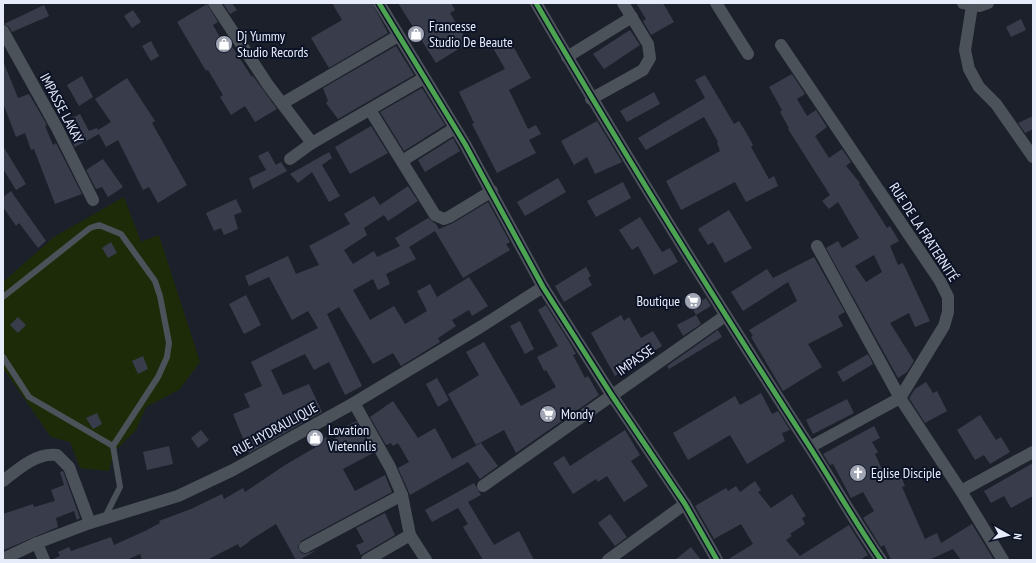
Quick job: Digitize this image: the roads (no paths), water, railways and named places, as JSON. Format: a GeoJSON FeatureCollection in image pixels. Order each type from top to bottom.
{"type":"FeatureCollection","features":[{"type":"Feature","properties":{"kind":"street"},"geometry":{"type":"LineString","coordinates":[[214,3],[268,85],[312,143]]}},
{"type":"Feature","properties":{"kind":"street"},"geometry":{"type":"LineString","coordinates":[[378,3],[492,191],[543,287],[611,394],[685,504],[718,560]]}},
{"type":"Feature","properties":{"kind":"street"},"geometry":{"type":"LineString","coordinates":[[536,3],[591,98],[726,316],[810,447],[847,510],[881,560]]}},
{"type":"Feature","properties":{"kind":"street"},"geometry":{"type":"LineString","coordinates":[[591,98],[643,70],[647,65],[650,51],[623,3]]}},
{"type":"Feature","properties":{"kind":"street"},"geometry":{"type":"LineString","coordinates":[[716,3],[748,54]]}},
{"type":"Feature","properties":{"kind":"street"},"geometry":{"type":"LineString","coordinates":[[988,3],[980,6],[967,4],[965,50],[969,69],[979,87],[996,104],[1033,157]]}},
{"type":"Feature","properties":{"kind":"street"},"geometry":{"type":"LineString","coordinates":[[567,57],[632,17]]}},
{"type":"Feature","properties":{"kind":"street","name":"IMPASSE LAKAY"},"geometry":{"type":"LineString","coordinates":[[3,31],[57,128],[93,200]]}},
{"type":"Feature","properties":{"kind":"street"},"geometry":{"type":"LineString","coordinates":[[283,103],[398,36]]}},
{"type":"Feature","properties":{"kind":"street","name":"RUE DE LA FRATERNITÉ"},"geometry":{"type":"LineString","coordinates":[[781,45],[940,281],[948,297],[948,312],[944,326],[900,398]]}},
{"type":"Feature","properties":{"kind":"street"},"geometry":{"type":"LineString","coordinates":[[290,159],[312,143],[424,78]]}},
{"type":"Feature","properties":{"kind":"street"},"geometry":{"type":"LineString","coordinates":[[370,110],[435,215],[439,218],[449,217],[492,191]]}},
{"type":"Feature","properties":{"kind":"street"},"geometry":{"type":"LineString","coordinates":[[402,161],[455,128]]}},
{"type":"Feature","properties":{"kind":"street"},"geometry":{"type":"LineString","coordinates":[[817,246],[900,398],[961,491],[1003,560]]}},
{"type":"Feature","properties":{"kind":"street","name":"RUE HYDRAULIQUE"},"geometry":{"type":"LineString","coordinates":[[3,559],[37,543],[90,523],[178,496],[233,470],[354,403],[482,326],[543,287]]}},
{"type":"Feature","properties":{"kind":"street","name":"IMPASSE"},"geometry":{"type":"LineString","coordinates":[[483,486],[611,394],[726,316]]}},
{"type":"Feature","properties":{"kind":"street"},"geometry":{"type":"LineString","coordinates":[[810,447],[900,398]]}},
{"type":"Feature","properties":{"kind":"street"},"geometry":{"type":"LineString","coordinates":[[354,403],[390,467],[402,495],[410,534],[426,560]]}},
{"type":"Feature","properties":{"kind":"street"},"geometry":{"type":"LineString","coordinates":[[961,491],[1033,452]]}},
{"type":"Feature","properties":{"kind":"street"},"geometry":{"type":"LineString","coordinates":[[3,481],[20,468],[44,455],[58,455],[69,467],[90,523]]}},
{"type":"Feature","properties":{"kind":"street"},"geometry":{"type":"LineString","coordinates":[[305,547],[402,495]]}},
{"type":"Feature","properties":{"kind":"street"},"geometry":{"type":"LineString","coordinates":[[608,560],[685,504]]}},
{"type":"Feature","properties":{"kind":"street"},"geometry":{"type":"LineString","coordinates":[[367,560],[410,534]]}},
{"type":"Feature","properties":{"kind":"street"},"geometry":{"type":"LineString","coordinates":[[37,543],[44,560]]}},
{"type":"Feature","properties":{"kind":"lane"},"geometry":{"type":"LineString","coordinates":[[3,297],[90,228],[99,225],[121,234],[155,281],[160,296],[169,343],[167,358],[158,378],[113,446],[120,487],[104,519]]}},
{"type":"Feature","properties":{"kind":"lane"},"geometry":{"type":"LineString","coordinates":[[3,357],[29,397],[113,446]]}},
{"type":"Feature","properties":{"kind":"place","name":"Francesse Studio De Beaute"},"geometry":{"type":"Point","coordinates":[416,34]}},
{"type":"Feature","properties":{"kind":"place","name":"Dj Yummy Studio Records"},"geometry":{"type":"Point","coordinates":[224,44]}},
{"type":"Feature","properties":{"kind":"place","name":"Boutique"},"geometry":{"type":"Point","coordinates":[693,301]}},
{"type":"Feature","properties":{"kind":"place","name":"Mondy"},"geometry":{"type":"Point","coordinates":[548,414]}},
{"type":"Feature","properties":{"kind":"place","name":"Lovation Vietennlis"},"geometry":{"type":"Point","coordinates":[315,438]}},
{"type":"Feature","properties":{"kind":"place","name":"Eglise Disciple"},"geometry":{"type":"Point","coordinates":[858,473]}}]}
